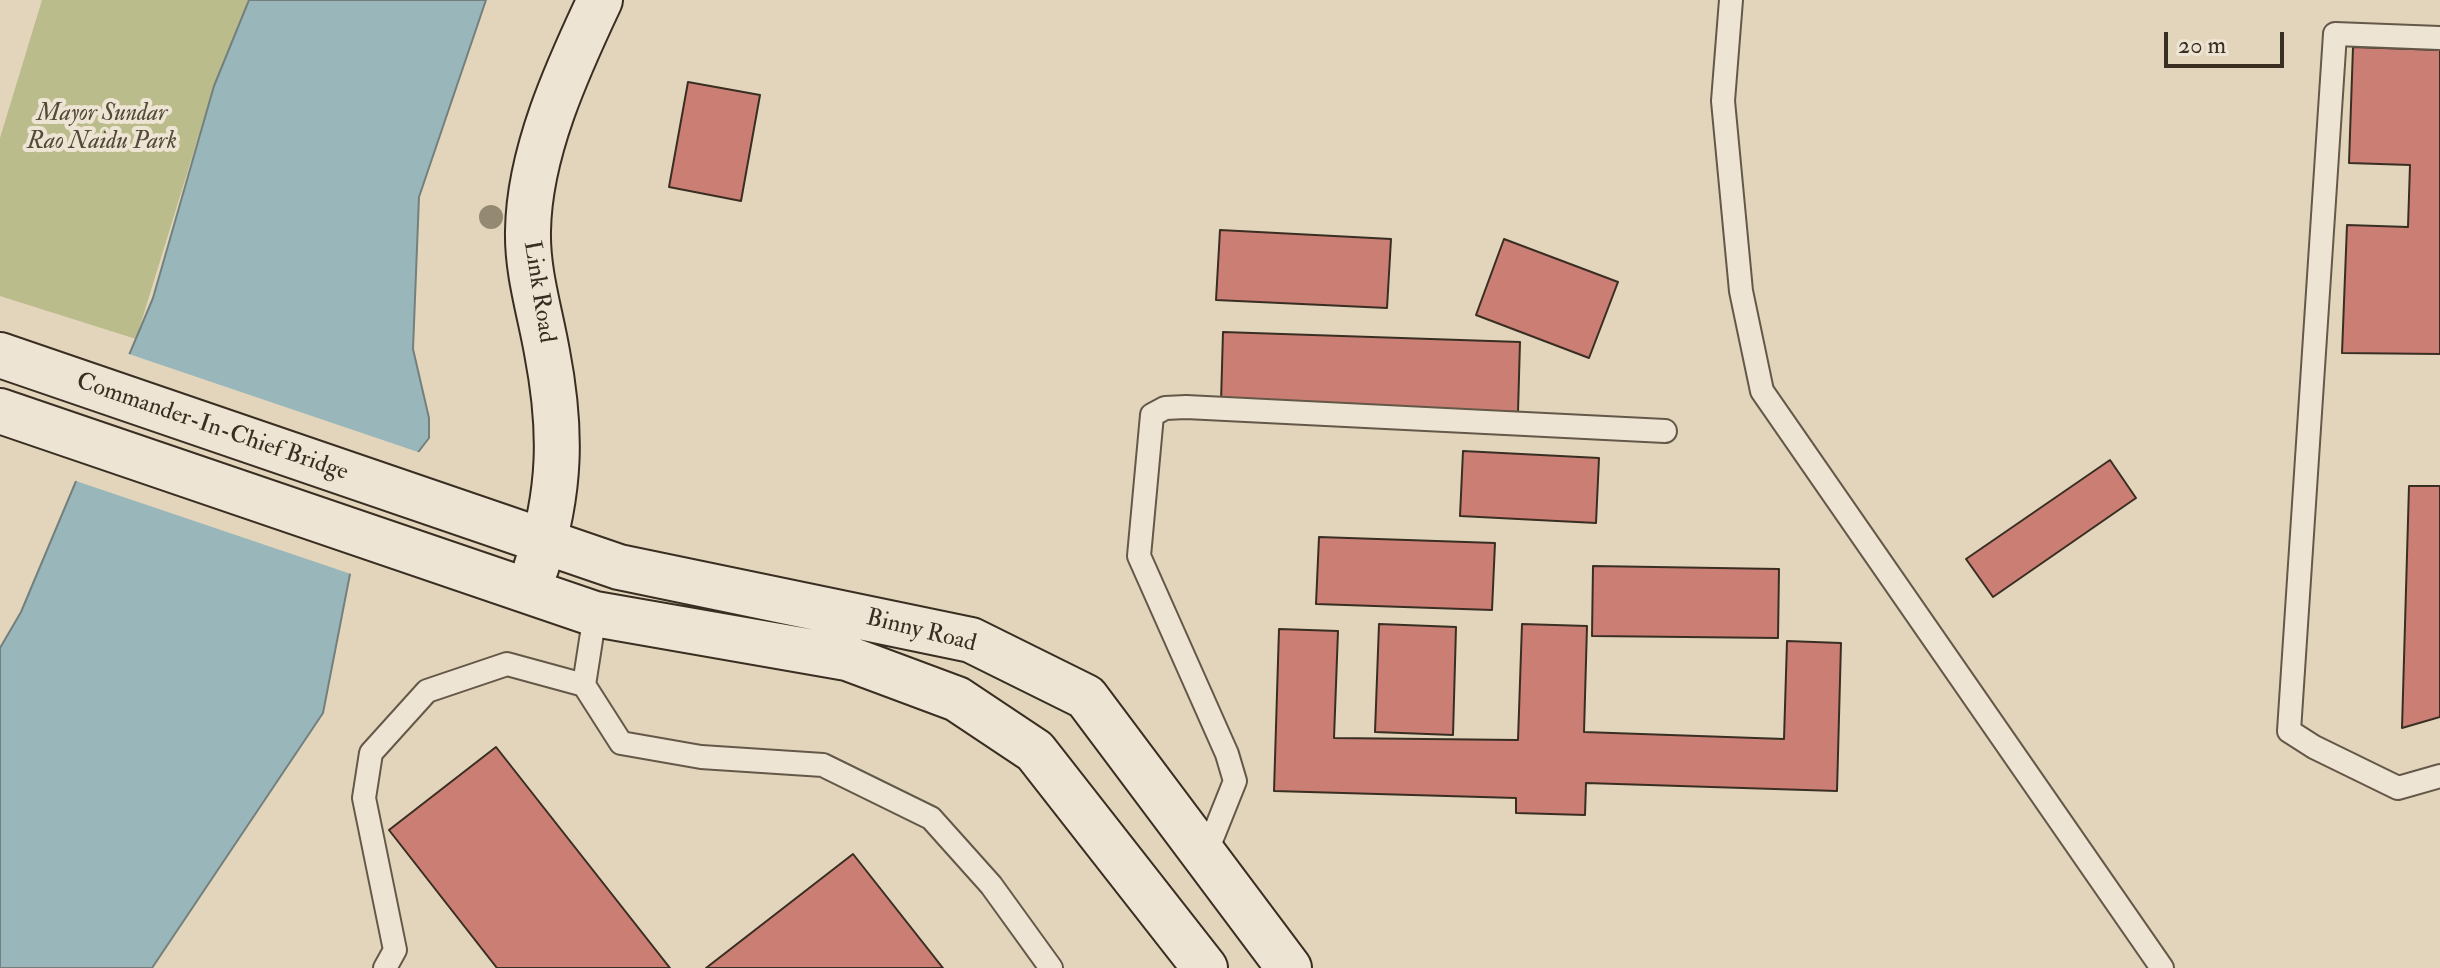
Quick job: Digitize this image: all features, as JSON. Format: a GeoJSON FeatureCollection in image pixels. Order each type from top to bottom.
{"type":"FeatureCollection","features":[{"type":"Feature","properties":{"kind":"main road","name":"Link Road"},"geometry":{"type":"LineString","coordinates":[[528,593],[554,507],[558,454],[548,354],[529,255],[530,210],[536,173],[560,96],[600,0]]}},
{"type":"Feature","properties":{"kind":"main road","name":"Commander-In-Chief Bridge"},"geometry":{"type":"LineString","coordinates":[[0,355],[423,500]]}},
{"type":"Feature","properties":{"kind":"main road","name":"Binny Road"},"geometry":{"type":"LineString","coordinates":[[0,411],[595,614],[847,658],[957,699],[1035,751],[1205,968]]}},
{"type":"Feature","properties":{"kind":"main road","name":"Binny Road"},"geometry":{"type":"LineString","coordinates":[[423,500],[619,567],[971,640],[1086,697],[1289,968]]}},
{"type":"Feature","properties":{"kind":"lane"},"geometry":{"type":"LineString","coordinates":[[1731,0],[1723,101],[1741,291],[1762,391],[2162,968]]}},
{"type":"Feature","properties":{"kind":"lane"},"geometry":{"type":"LineString","coordinates":[[2440,38],[2335,34],[2289,731],[2314,747],[2398,788],[2440,776]]}},
{"type":"Feature","properties":{"kind":"lane"},"geometry":{"type":"LineString","coordinates":[[1205,856],[1235,781],[1227,754],[1139,556],[1152,415],[1165,408],[1186,407],[1665,431]]}},
{"type":"Feature","properties":{"kind":"lane"},"geometry":{"type":"LineString","coordinates":[[595,614],[584,685],[621,743],[701,757],[823,765],[931,818],[991,885],[1051,968]]}},
{"type":"Feature","properties":{"kind":"lane"},"geometry":{"type":"LineString","coordinates":[[385,968],[395,950],[364,798],[371,753],[427,691],[507,664],[584,685]]}},
{"type":"Feature","properties":{"kind":"green space","name":"Mayor Sundar Rao Naidu Park"},"geometry":{"type":"Polygon","coordinates":[[[42,0],[249,0],[214,86],[136,339],[0,296],[0,138],[42,0]]]}},
{"type":"Feature","properties":{"kind":"water"},"geometry":{"type":"Polygon","coordinates":[[[249,0],[486,0],[419,197],[413,349],[429,418],[429,438],[377,506],[350,574],[323,713],[152,968],[0,968],[0,648],[21,612],[153,298],[214,86],[249,0]]]}},
{"type":"Feature","properties":{"kind":"pier"},"geometry":{"type":"Polygon","coordinates":[[[126,353],[424,454],[381,508],[354,575],[73,480],[126,353]]]}},
{"type":"Feature","properties":{"kind":"building"},"geometry":{"type":"Polygon","coordinates":[[[2353,47],[2440,50],[2440,354],[2342,353],[2347,225],[2408,227],[2410,165],[2349,163],[2353,47]]]}},
{"type":"Feature","properties":{"kind":"building"},"geometry":{"type":"Polygon","coordinates":[[[688,82],[760,95],[741,201],[669,187],[688,82]]]}},
{"type":"Feature","properties":{"kind":"building"},"geometry":{"type":"Polygon","coordinates":[[[1220,230],[1391,239],[1387,308],[1216,300],[1220,230]]]}},
{"type":"Feature","properties":{"kind":"building"},"geometry":{"type":"Polygon","coordinates":[[[1504,239],[1618,282],[1589,358],[1476,315],[1504,239]]]}},
{"type":"Feature","properties":{"kind":"building"},"geometry":{"type":"Polygon","coordinates":[[[1223,332],[1520,342],[1518,412],[1221,402],[1223,332]]]}},
{"type":"Feature","properties":{"kind":"building"},"geometry":{"type":"Polygon","coordinates":[[[1463,451],[1599,458],[1596,523],[1460,516],[1463,451]]]}},
{"type":"Feature","properties":{"kind":"building"},"geometry":{"type":"Polygon","coordinates":[[[2110,460],[2136,498],[1993,597],[1966,559],[2110,460]]]}},
{"type":"Feature","properties":{"kind":"building"},"geometry":{"type":"Polygon","coordinates":[[[2409,486],[2440,486],[2440,717],[2402,728],[2409,486]]]}},
{"type":"Feature","properties":{"kind":"building"},"geometry":{"type":"Polygon","coordinates":[[[1319,537],[1495,543],[1492,610],[1316,604],[1319,537]]]}},
{"type":"Feature","properties":{"kind":"building"},"geometry":{"type":"Polygon","coordinates":[[[1593,566],[1779,569],[1778,638],[1592,636],[1593,566]]]}},
{"type":"Feature","properties":{"kind":"building"},"geometry":{"type":"Polygon","coordinates":[[[1379,624],[1456,627],[1453,735],[1375,732],[1379,624]]]}},
{"type":"Feature","properties":{"kind":"building"},"geometry":{"type":"Polygon","coordinates":[[[1522,624],[1587,626],[1584,732],[1784,739],[1787,641],[1841,643],[1837,791],[1586,783],[1585,815],[1516,813],[1516,798],[1274,791],[1279,629],[1338,631],[1334,738],[1518,740],[1522,624]]]}},
{"type":"Feature","properties":{"kind":"building"},"geometry":{"type":"Polygon","coordinates":[[[496,747],[670,968],[497,968],[389,830],[496,747]]]}},
{"type":"Feature","properties":{"kind":"building"},"geometry":{"type":"Polygon","coordinates":[[[853,854],[943,968],[706,968],[853,854]]]}}]}
